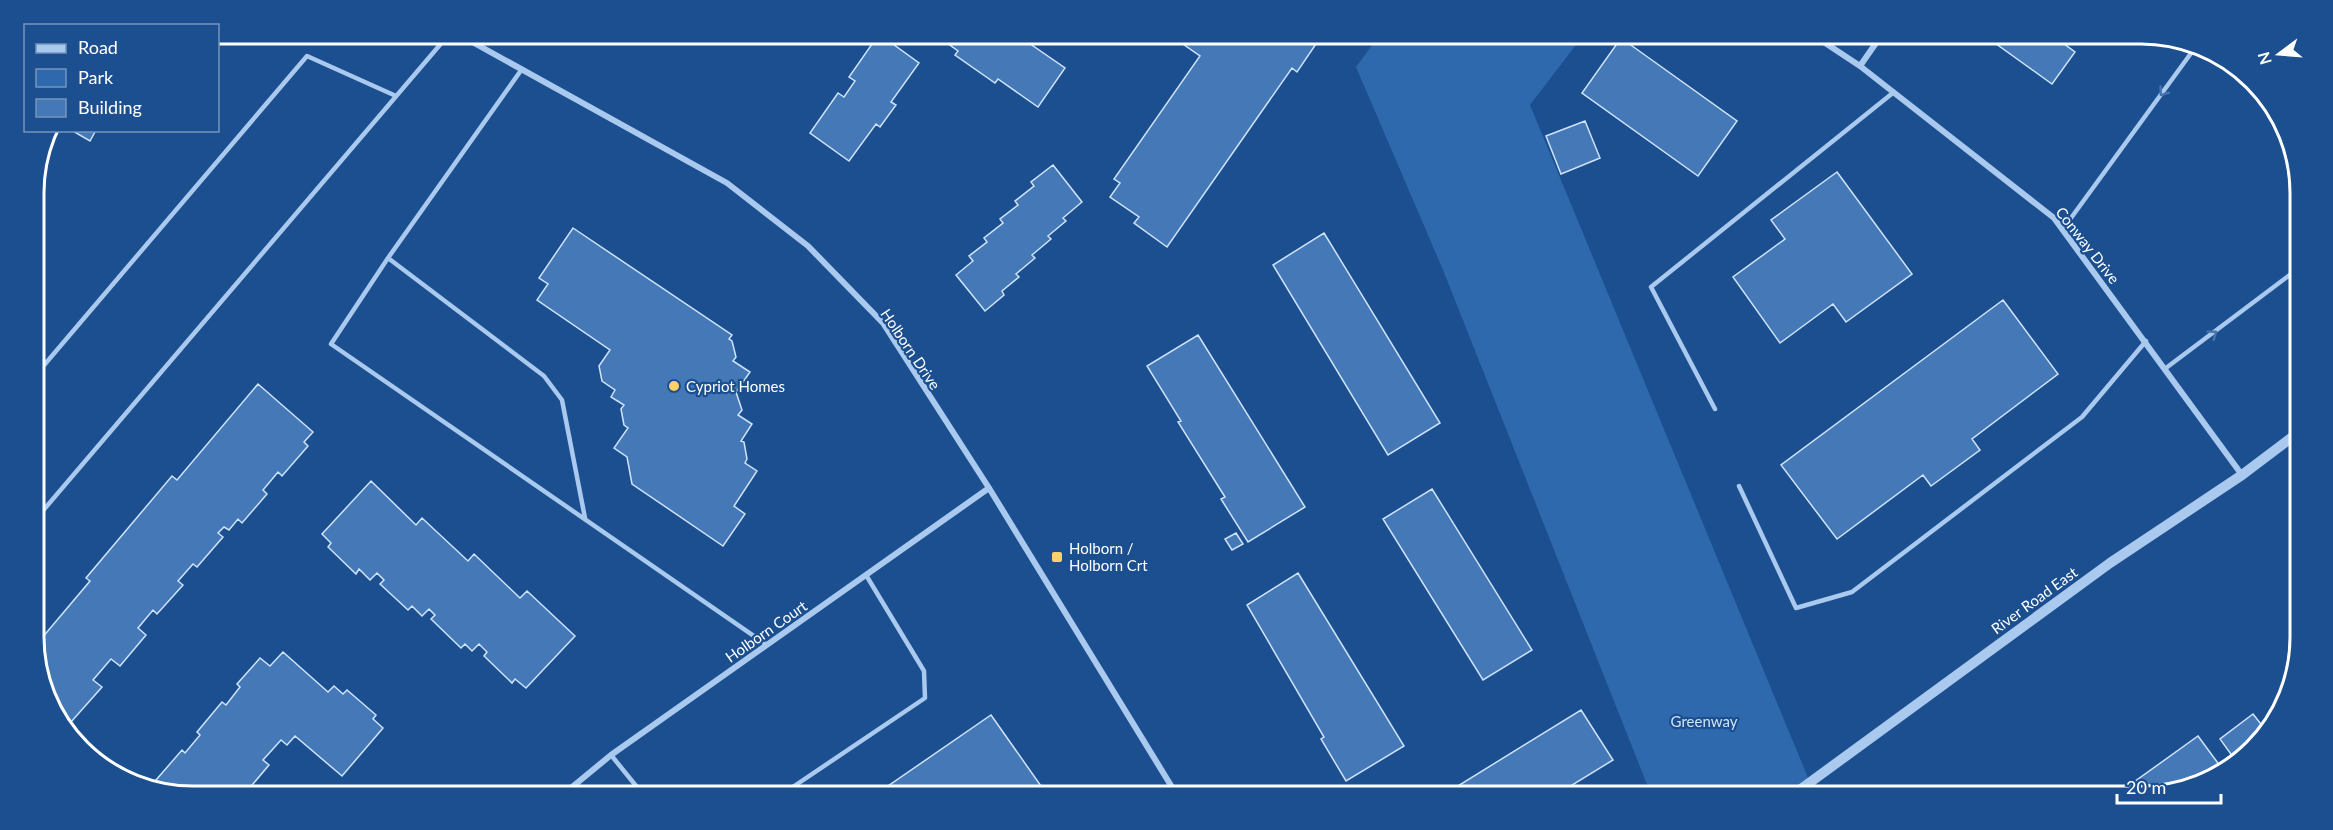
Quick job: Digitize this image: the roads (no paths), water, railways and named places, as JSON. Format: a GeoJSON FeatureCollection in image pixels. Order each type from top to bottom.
{"type":"FeatureCollection","features":[{"type":"Feature","properties":{"kind":"street","name":"Holborn Drive"},"geometry":{"type":"LineString","coordinates":[[474,43],[727,183],[808,246],[883,323],[989,489],[1171,786]]}},
{"type":"Feature","properties":{"kind":"street","name":"Conway Drive"},"geometry":{"type":"LineString","coordinates":[[1825,43],[1860,66],[2054,218],[2166,368],[2242,475]]}},
{"type":"Feature","properties":{"kind":"street"},"geometry":{"type":"LineString","coordinates":[[1860,66],[1876,43]]}},
{"type":"Feature","properties":{"kind":"street","name":"River Road East"},"geometry":{"type":"LineString","coordinates":[[1805,786],[2101,569],[2242,475],[2290,439]]}},
{"type":"Feature","properties":{"kind":"street","name":"Holborn Court"},"geometry":{"type":"LineString","coordinates":[[573,786],[611,755],[989,489]]}},
{"type":"Feature","properties":{"kind":"lane"},"geometry":{"type":"LineString","coordinates":[[43,510],[441,43]]}},
{"type":"Feature","properties":{"kind":"lane"},"geometry":{"type":"LineString","coordinates":[[2063,229],[2192,52]]}},
{"type":"Feature","properties":{"kind":"lane"},"geometry":{"type":"LineString","coordinates":[[44,366],[307,56],[396,96]]}},
{"type":"Feature","properties":{"kind":"lane"},"geometry":{"type":"LineString","coordinates":[[522,69],[388,258],[331,344],[767,645]]}},
{"type":"Feature","properties":{"kind":"lane"},"geometry":{"type":"LineString","coordinates":[[1715,409],[1651,287],[1894,92]]}},
{"type":"Feature","properties":{"kind":"lane"},"geometry":{"type":"LineString","coordinates":[[388,258],[544,376],[562,400],[585,518]]}},
{"type":"Feature","properties":{"kind":"lane"},"geometry":{"type":"LineString","coordinates":[[2166,368],[2290,275]]}},
{"type":"Feature","properties":{"kind":"lane"},"geometry":{"type":"LineString","coordinates":[[1739,486],[1796,608],[1852,592],[2082,417],[2146,341]]}},
{"type":"Feature","properties":{"kind":"lane"},"geometry":{"type":"LineString","coordinates":[[794,786],[925,698],[924,671],[866,575]]}},
{"type":"Feature","properties":{"kind":"lane"},"geometry":{"type":"LineString","coordinates":[[611,755],[636,786]]}},
{"type":"Feature","properties":{"kind":"place","name":"Cypriot Homes"},"geometry":{"type":"Point","coordinates":[674,386]}},
{"type":"Feature","properties":{"kind":"place","name":"Holborn / Holborn Crt"},"geometry":{"type":"Point","coordinates":[1057,557]}},
{"type":"Feature","properties":{"kind":"park label","name":"Greenway"},"geometry":{"type":"Point","coordinates":[1704,721]}}]}
